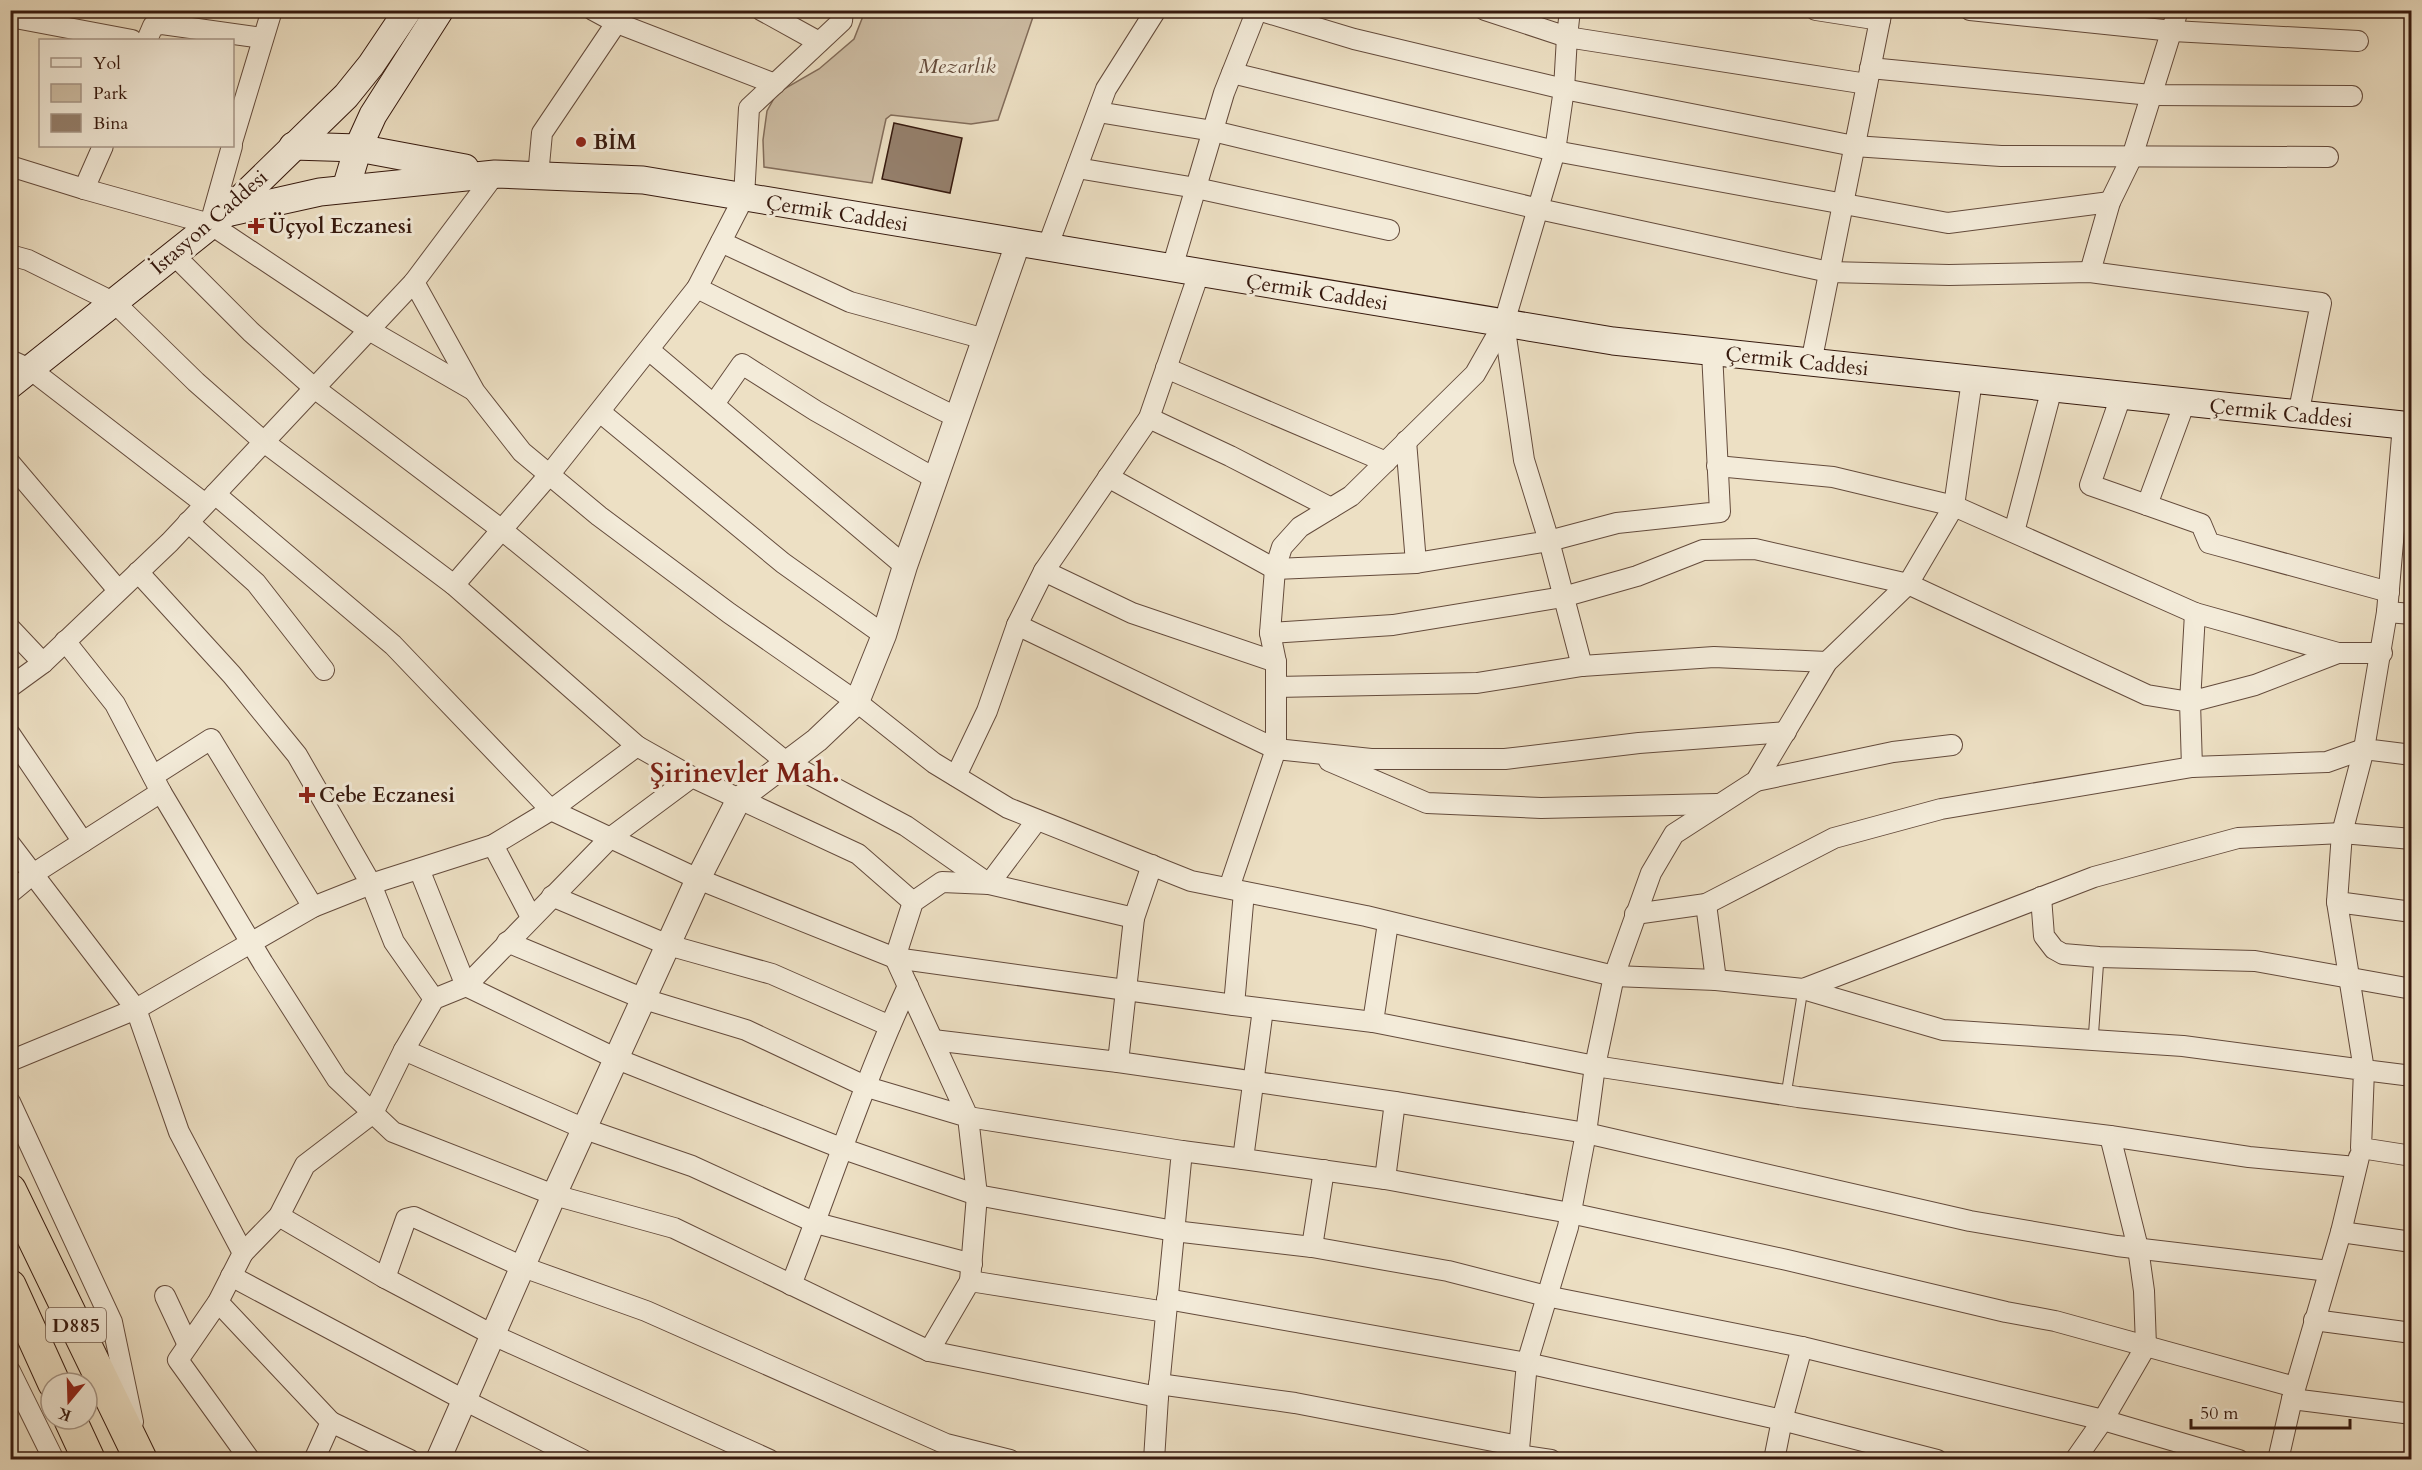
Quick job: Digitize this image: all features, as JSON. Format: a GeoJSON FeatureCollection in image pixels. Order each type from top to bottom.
{"type":"FeatureCollection","features":[{"type":"Feature","properties":{"kind":"highway","name":"D885"},"geometry":{"type":"LineString","coordinates":[[10,1190],[141,1460]]}},
{"type":"Feature","properties":{"kind":"highway","name":"D885"},"geometry":{"type":"LineString","coordinates":[[10,1286],[49,1371]]}},
{"type":"Feature","properties":{"kind":"highway"},"geometry":{"type":"LineString","coordinates":[[76,1431],[89,1460]]}},
{"type":"Feature","properties":{"kind":"main road","name":"İstasyon Caddesi"},"geometry":{"type":"LineString","coordinates":[[17,371],[115,303],[218,218],[346,96],[371,65],[408,10]]}},
{"type":"Feature","properties":{"kind":"main road"},"geometry":{"type":"LineString","coordinates":[[346,188],[358,148],[373,115],[440,10]]}},
{"type":"Feature","properties":{"kind":"main road"},"geometry":{"type":"LineString","coordinates":[[293,146],[358,148],[495,174]]}},
{"type":"Feature","properties":{"kind":"main road","name":"Çermik Caddesi"},"geometry":{"type":"LineString","coordinates":[[218,218],[346,188],[495,174],[643,180],[1613,341],[2407,426]]}},
{"type":"Feature","properties":{"kind":"street"},"geometry":{"type":"LineString","coordinates":[[234,137],[272,10]]}},
{"type":"Feature","properties":{"kind":"street"},"geometry":{"type":"LineString","coordinates":[[593,10],[621,17],[775,84]]}},
{"type":"Feature","properties":{"kind":"street"},"geometry":{"type":"LineString","coordinates":[[761,10],[819,42]]}},
{"type":"Feature","properties":{"kind":"street"},"geometry":{"type":"LineString","coordinates":[[454,585],[549,475],[697,288],[744,197],[749,108],[842,21],[843,10]]}},
{"type":"Feature","properties":{"kind":"street"},"geometry":{"type":"LineString","coordinates":[[1047,248],[1106,89],[1155,10]]}},
{"type":"Feature","properties":{"kind":"street"},"geometry":{"type":"LineString","coordinates":[[1172,268],[1232,73],[1258,10],[1354,39],[1564,89],[1854,146],[2001,156],[2328,157]]}},
{"type":"Feature","properties":{"kind":"street"},"geometry":{"type":"LineString","coordinates":[[1485,10],[1567,37],[1869,76],[2151,95],[2352,96]]}},
{"type":"Feature","properties":{"kind":"street"},"geometry":{"type":"LineString","coordinates":[[1234,1005],[1236,890],[1276,749],[1276,662],[1270,633],[1275,569],[1282,547],[1300,527],[1350,496],[1475,374],[1504,323],[1555,151],[1564,89],[1570,10]]}},
{"type":"Feature","properties":{"kind":"street"},"geometry":{"type":"LineString","coordinates":[[1810,363],[1881,15],[1816,10]]}},
{"type":"Feature","properties":{"kind":"street"},"geometry":{"type":"LineString","coordinates":[[1970,10],[2173,31],[2358,41]]}},
{"type":"Feature","properties":{"kind":"street"},"geometry":{"type":"LineString","coordinates":[[2090,272],[2110,202],[2132,157],[2178,10]]}},
{"type":"Feature","properties":{"kind":"street"},"geometry":{"type":"LineString","coordinates":[[10,17],[127,39]]}},
{"type":"Feature","properties":{"kind":"street"},"geometry":{"type":"LineString","coordinates":[[538,176],[542,133],[621,17]]}},
{"type":"Feature","properties":{"kind":"street"},"geometry":{"type":"LineString","coordinates":[[147,39],[153,26],[162,24],[263,38]]}},
{"type":"Feature","properties":{"kind":"street"},"geometry":{"type":"LineString","coordinates":[[1232,73],[1555,151],[1843,206],[1948,223],[2110,202]]}},
{"type":"Feature","properties":{"kind":"street"},"geometry":{"type":"LineString","coordinates":[[1098,112],[1213,131],[1539,209],[1829,272],[1949,275],[2090,272],[2321,303],[2298,415]]}},
{"type":"Feature","properties":{"kind":"street"},"geometry":{"type":"LineString","coordinates":[[84,189],[103,147]]}},
{"type":"Feature","properties":{"kind":"street"},"geometry":{"type":"LineString","coordinates":[[218,218],[231,147]]}},
{"type":"Feature","properties":{"kind":"street"},"geometry":{"type":"LineString","coordinates":[[10,166],[84,189],[218,218],[369,330],[475,392]]}},
{"type":"Feature","properties":{"kind":"street"},"geometry":{"type":"LineString","coordinates":[[1077,168],[1196,188],[1389,230]]}},
{"type":"Feature","properties":{"kind":"street"},"geometry":{"type":"LineString","coordinates":[[10,687],[43,663],[138,572],[264,442],[313,387],[414,282],[495,174]]}},
{"type":"Feature","properties":{"kind":"street"},"geometry":{"type":"LineString","coordinates":[[721,242],[850,302],[985,339]]}},
{"type":"Feature","properties":{"kind":"street"},"geometry":{"type":"LineString","coordinates":[[438,1460],[554,1195],[698,879],[739,799],[817,740],[857,702],[884,635],[905,566],[1018,243]]}},
{"type":"Feature","properties":{"kind":"street"},"geometry":{"type":"LineString","coordinates":[[10,255],[28,260],[115,303],[196,382],[264,442],[454,585],[638,746],[692,777],[858,854],[912,902]]}},
{"type":"Feature","properties":{"kind":"street"},"geometry":{"type":"LineString","coordinates":[[174,255],[251,332],[313,387],[502,530],[786,762],[906,826],[989,884]]}},
{"type":"Feature","properties":{"kind":"street"},"geometry":{"type":"LineString","coordinates":[[956,776],[987,711],[1017,625],[1044,571],[1149,418],[1199,273]]}},
{"type":"Feature","properties":{"kind":"street"},"geometry":{"type":"LineString","coordinates":[[414,282],[475,392],[522,452],[599,516],[729,613],[857,702],[934,762],[1008,808],[1037,820],[1191,881],[1366,916],[1614,976],[1716,980],[1803,989],[1943,1030],[2183,1047],[2412,1076]]}},
{"type":"Feature","properties":{"kind":"street"},"geometry":{"type":"LineString","coordinates":[[697,288],[956,417]]}},
{"type":"Feature","properties":{"kind":"street"},"geometry":{"type":"LineString","coordinates":[[1504,323],[1524,460],[1549,541],[1582,666]]}},
{"type":"Feature","properties":{"kind":"street"},"geometry":{"type":"LineString","coordinates":[[649,350],[905,566]]}},
{"type":"Feature","properties":{"kind":"street"},"geometry":{"type":"LineString","coordinates":[[1108,477],[1275,569],[1416,563],[1549,541],[1617,523],[1720,512],[1712,352]]}},
{"type":"Feature","properties":{"kind":"street"},"geometry":{"type":"LineString","coordinates":[[714,404],[741,364],[816,411],[936,479]]}},
{"type":"Feature","properties":{"kind":"street"},"geometry":{"type":"LineString","coordinates":[[1166,368],[1386,462]]}},
{"type":"Feature","properties":{"kind":"street"},"geometry":{"type":"LineString","coordinates":[[17,371],[210,499],[393,645],[552,810],[698,879],[895,958],[1373,1022],[1595,1066],[1786,1095],[2110,1136],[2249,1157],[2412,1156]]}},
{"type":"Feature","properties":{"kind":"street"},"geometry":{"type":"LineString","coordinates":[[1756,781],[1827,662],[1908,584],[1954,506],[1972,380]]}},
{"type":"Feature","properties":{"kind":"street"},"geometry":{"type":"LineString","coordinates":[[2014,532],[2052,388]]}},
{"type":"Feature","properties":{"kind":"street"},"geometry":{"type":"LineString","coordinates":[[2121,396],[2090,485],[2201,524],[2209,543],[2388,602],[2412,614]]}},
{"type":"Feature","properties":{"kind":"street"},"geometry":{"type":"LineString","coordinates":[[2146,505],[2185,402]]}},
{"type":"Feature","properties":{"kind":"street"},"geometry":{"type":"LineString","coordinates":[[600,412],[783,563],[884,635]]}},
{"type":"Feature","properties":{"kind":"street"},"geometry":{"type":"LineString","coordinates":[[1149,418],[1230,456],[1330,508]]}},
{"type":"Feature","properties":{"kind":"street"},"geometry":{"type":"LineString","coordinates":[[2278,1460],[2314,1320],[2341,1232],[2358,1158],[2364,1070],[2337,902],[2342,833],[2364,749],[2382,653],[2407,426]]}},
{"type":"Feature","properties":{"kind":"street"},"geometry":{"type":"LineString","coordinates":[[1406,441],[1416,563]]}},
{"type":"Feature","properties":{"kind":"street"},"geometry":{"type":"LineString","coordinates":[[10,463],[118,590]]}},
{"type":"Feature","properties":{"kind":"street"},"geometry":{"type":"LineString","coordinates":[[1717,466],[1833,477],[1954,506],[2195,613],[2338,653],[2382,653]]}},
{"type":"Feature","properties":{"kind":"street"},"geometry":{"type":"LineString","coordinates":[[188,522],[256,583],[324,670]]}},
{"type":"Feature","properties":{"kind":"street"},"geometry":{"type":"LineString","coordinates":[[1270,633],[1393,625],[1563,597],[1637,576],[1703,550],[1755,549],[1908,584],[2147,695],[2190,702],[2255,685],[2338,653]]}},
{"type":"Feature","properties":{"kind":"street"},"geometry":{"type":"LineString","coordinates":[[1044,571],[1132,613],[1276,662]]}},
{"type":"Feature","properties":{"kind":"street"},"geometry":{"type":"LineString","coordinates":[[138,572],[232,675],[297,755],[371,884],[394,942],[434,999]]}},
{"type":"Feature","properties":{"kind":"street"},"geometry":{"type":"LineString","coordinates":[[2192,767],[2190,702],[2195,613]]}},
{"type":"Feature","properties":{"kind":"street"},"geometry":{"type":"LineString","coordinates":[[1017,625],[1276,749],[1371,759],[1504,759],[1639,743],[1786,732]]}},
{"type":"Feature","properties":{"kind":"street"},"geometry":{"type":"LineString","coordinates":[[10,628],[43,663]]}},
{"type":"Feature","properties":{"kind":"street"},"geometry":{"type":"LineString","coordinates":[[65,641],[115,704],[157,784],[250,941],[337,1079],[393,1131],[554,1195],[674,1228],[929,1351],[1158,1390],[1295,1403],[1551,1460]]}},
{"type":"Feature","properties":{"kind":"street"},"geometry":{"type":"LineString","coordinates":[[1276,687],[1477,683],[1582,666],[1714,657],[1827,662]]}},
{"type":"Feature","properties":{"kind":"street"},"geometry":{"type":"LineString","coordinates":[[10,734],[82,842]]}},
{"type":"Feature","properties":{"kind":"street"},"geometry":{"type":"LineString","coordinates":[[10,893],[33,874],[82,842],[211,739],[313,907]]}},
{"type":"Feature","properties":{"kind":"street"},"geometry":{"type":"LineString","coordinates":[[1518,1454],[1527,1363],[1570,1213],[1586,1134],[1595,1066],[1614,976],[1651,873],[1674,834],[1717,804],[1756,781],[1893,752],[1952,745]]}},
{"type":"Feature","properties":{"kind":"street"},"geometry":{"type":"LineString","coordinates":[[10,1061],[136,1009],[250,941],[313,907],[371,884],[493,845],[552,810],[638,746]]}},
{"type":"Feature","properties":{"kind":"street"},"geometry":{"type":"LineString","coordinates":[[1635,914],[1706,904],[1834,838],[1941,808],[2192,767],[2327,762],[2364,749],[2412,755]]}},
{"type":"Feature","properties":{"kind":"street"},"geometry":{"type":"LineString","coordinates":[[1308,752],[1427,802],[1540,808],[1717,804]]}},
{"type":"Feature","properties":{"kind":"street"},"geometry":{"type":"LineString","coordinates":[[250,1460],[178,1360],[218,1302],[243,1253],[279,1216],[305,1165],[373,1113],[404,1050],[434,999],[466,986],[610,838],[692,777]]}},
{"type":"Feature","properties":{"kind":"street"},"geometry":{"type":"LineString","coordinates":[[989,884],[1037,820]]}},
{"type":"Feature","properties":{"kind":"street"},"geometry":{"type":"LineString","coordinates":[[1803,989],[2094,877],[2238,838],[2342,833],[2412,838]]}},
{"type":"Feature","properties":{"kind":"street"},"geometry":{"type":"LineString","coordinates":[[10,843],[136,1009],[179,1132],[243,1253]]}},
{"type":"Feature","properties":{"kind":"street"},"geometry":{"type":"LineString","coordinates":[[493,845],[531,917]]}},
{"type":"Feature","properties":{"kind":"street"},"geometry":{"type":"LineString","coordinates":[[1118,1062],[1134,918],[1152,865]]}},
{"type":"Feature","properties":{"kind":"street"},"geometry":{"type":"LineString","coordinates":[[419,868],[466,986],[617,1059],[841,1148],[977,1196],[1174,1231],[1312,1246],[1448,1271],[1546,1296],[1802,1347],[2103,1420],[2239,1460]]}},
{"type":"Feature","properties":{"kind":"street"},"geometry":{"type":"LineString","coordinates":[[929,1351],[971,1272],[977,1196],[968,1117],[895,958],[912,902],[942,882],[989,884],[1134,918]]}},
{"type":"Feature","properties":{"kind":"street"},"geometry":{"type":"LineString","coordinates":[[552,896],[668,945],[772,974],[890,1026]]}},
{"type":"Feature","properties":{"kind":"street"},"geometry":{"type":"LineString","coordinates":[[2041,897],[2044,936],[2048,943],[2063,954],[2255,961],[2412,989]]}},
{"type":"Feature","properties":{"kind":"street"},"geometry":{"type":"LineString","coordinates":[[2337,902],[2412,912]]}},
{"type":"Feature","properties":{"kind":"street"},"geometry":{"type":"LineString","coordinates":[[1706,904],[1716,980]]}},
{"type":"Feature","properties":{"kind":"street"},"geometry":{"type":"LineString","coordinates":[[1373,1022],[1388,923]]}},
{"type":"Feature","properties":{"kind":"street"},"geometry":{"type":"LineString","coordinates":[[507,942],[644,999],[747,1030],[867,1087],[968,1117],[1182,1151],[1385,1179],[1570,1213],[1787,1260],[2006,1312],[2055,1321],[2146,1346],[2294,1393],[2412,1414]]}},
{"type":"Feature","properties":{"kind":"street"},"geometry":{"type":"LineString","coordinates":[[791,1285],[816,1223],[841,1148],[908,987]]}},
{"type":"Feature","properties":{"kind":"street"},"geometry":{"type":"LineString","coordinates":[[1244,1159],[1263,1009]]}},
{"type":"Feature","properties":{"kind":"street"},"geometry":{"type":"LineString","coordinates":[[933,1040],[1118,1062],[1395,1102],[1586,1134],[1970,1221],[2138,1248],[2329,1271]]}},
{"type":"Feature","properties":{"kind":"street"},"geometry":{"type":"LineString","coordinates":[[404,1050],[585,1129],[692,1166],[816,1223],[971,1272],[1167,1306],[1527,1363],[1782,1420],[1937,1460]]}},
{"type":"Feature","properties":{"kind":"street"},"geometry":{"type":"LineString","coordinates":[[10,1102],[112,1322],[141,1460]]}},
{"type":"Feature","properties":{"kind":"street"},"geometry":{"type":"LineString","coordinates":[[1385,1179],[1395,1102]]}},
{"type":"Feature","properties":{"kind":"street"},"geometry":{"type":"LineString","coordinates":[[2075,1460],[2103,1420],[2146,1346],[2144,1291],[2138,1248],[2110,1136]]}},
{"type":"Feature","properties":{"kind":"street"},"geometry":{"type":"LineString","coordinates":[[1158,1459],[1158,1390],[1182,1151]]}},
{"type":"Feature","properties":{"kind":"street"},"geometry":{"type":"LineString","coordinates":[[1312,1246],[1324,1170]]}},
{"type":"Feature","properties":{"kind":"street"},"geometry":{"type":"LineString","coordinates":[[279,1216],[384,1278],[493,1335],[770,1460]]}},
{"type":"Feature","properties":{"kind":"street"},"geometry":{"type":"LineString","coordinates":[[384,1278],[406,1219],[414,1217],[523,1267],[646,1311],[946,1444],[1010,1460]]}},
{"type":"Feature","properties":{"kind":"street"},"geometry":{"type":"LineString","coordinates":[[2341,1232],[2412,1242]]}},
{"type":"Feature","properties":{"kind":"street"},"geometry":{"type":"LineString","coordinates":[[231,1276],[464,1400],[584,1460]]}},
{"type":"Feature","properties":{"kind":"street"},"geometry":{"type":"LineString","coordinates":[[165,1296],[188,1345]]}},
{"type":"Feature","properties":{"kind":"street"},"geometry":{"type":"LineString","coordinates":[[218,1302],[331,1422],[410,1460]]}},
{"type":"Feature","properties":{"kind":"street"},"geometry":{"type":"LineString","coordinates":[[2314,1320],[2412,1333]]}},
{"type":"Feature","properties":{"kind":"street"},"geometry":{"type":"LineString","coordinates":[[1774,1460],[1782,1420],[1802,1347]]}},
{"type":"Feature","properties":{"kind":"street"},"geometry":{"type":"LineString","coordinates":[[10,1371],[54,1460]]}},
{"type":"Feature","properties":{"kind":"street"},"geometry":{"type":"LineString","coordinates":[[314,1460],[331,1422]]}},
{"type":"Feature","properties":{"kind":"lane"},"geometry":{"type":"LineString","coordinates":[[2093,1041],[2100,957]]}},
{"type":"Feature","properties":{"kind":"lane"},"geometry":{"type":"LineString","coordinates":[[1786,1095],[1803,989]]}},
{"type":"Feature","properties":{"kind":"green space","name":"Mezarlık"},"geometry":{"type":"Polygon","coordinates":[[[865,11],[1035,11],[998,120],[971,124],[891,115],[886,119],[872,183],[764,167],[763,140],[767,111],[777,93],[819,69],[854,39],[865,11]]]}},
{"type":"Feature","properties":{"kind":"building"},"geometry":{"type":"Polygon","coordinates":[[[894,123],[962,138],[950,193],[882,179],[894,123]]]}},
{"type":"Feature","properties":{"kind":"place","name":"BİM"},"geometry":{"type":"Point","coordinates":[581,142]}},
{"type":"Feature","properties":{"kind":"place","name":"Üçyol Eczanesi"},"geometry":{"type":"Point","coordinates":[256,226]}},
{"type":"Feature","properties":{"kind":"place","name":"Cebe Eczanesi"},"geometry":{"type":"Point","coordinates":[307,795]}},
{"type":"Feature","properties":{"kind":"district","name":"Şirinevler Mah."},"geometry":{"type":"Point","coordinates":[745,773]}}]}
